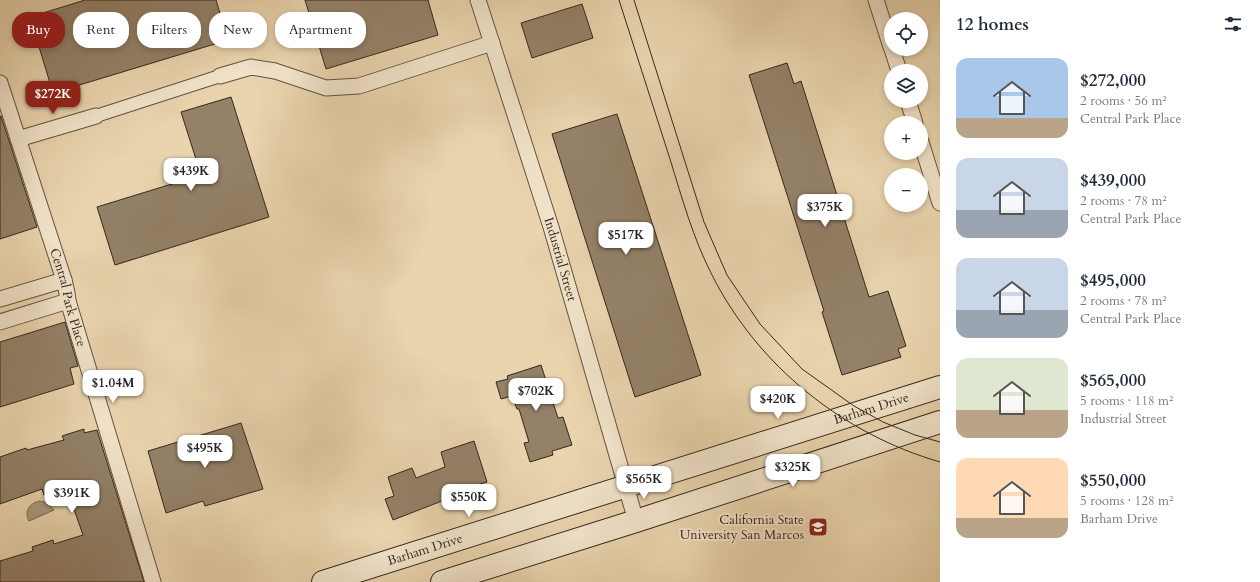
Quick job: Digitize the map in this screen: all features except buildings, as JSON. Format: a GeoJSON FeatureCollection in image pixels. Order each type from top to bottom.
{"type":"FeatureCollection","features":[{"type":"Feature","properties":{"kind":"main road","name":"Barham Drive"},"geometry":{"type":"LineString","coordinates":[[322,582],[940,387]]}},
{"type":"Feature","properties":{"kind":"main road"},"geometry":{"type":"LineString","coordinates":[[442,582],[636,522],[940,422]]}},
{"type":"Feature","properties":{"kind":"street","name":"Industrial Street"},"geometry":{"type":"LineString","coordinates":[[478,0],[551,227],[636,522]]}},
{"type":"Feature","properties":{"kind":"street"},"geometry":{"type":"LineString","coordinates":[[876,0],[884,26]]}},
{"type":"Feature","properties":{"kind":"street"},"geometry":{"type":"LineString","coordinates":[[18,140],[252,67],[275,71],[326,88],[359,86],[492,43]]}},
{"type":"Feature","properties":{"kind":"street","name":"Central Park Place"},"geometry":{"type":"LineString","coordinates":[[0,83],[64,280],[68,301],[154,582]]}},
{"type":"Feature","properties":{"kind":"street"},"geometry":{"type":"LineString","coordinates":[[927,160],[940,203]]}},
{"type":"Feature","properties":{"kind":"street"},"geometry":{"type":"LineString","coordinates":[[0,299],[64,280]]}},
{"type":"Feature","properties":{"kind":"street"},"geometry":{"type":"LineString","coordinates":[[0,322],[68,301]]}},
{"type":"Feature","properties":{"kind":"shaded area"},"geometry":{"type":"Polygon","coordinates":[[[39,501],[48,503],[54,510],[29,521],[27,514],[28,508],[39,501]]]}},
{"type":"Feature","properties":{"kind":"tram line"},"geometry":{"type":"LineString","coordinates":[[619,0],[694,232],[705,261],[731,308],[753,339],[779,367],[807,392],[837,415],[870,434],[904,450],[940,462]]}},
{"type":"Feature","properties":{"kind":"tram line"},"geometry":{"type":"LineString","coordinates":[[634,0],[704,222],[727,275],[760,324],[802,369],[854,406],[883,422],[915,435],[940,442]]}},
{"type":"Feature","properties":{"kind":"place","name":"California State University San Marcos"},"geometry":{"type":"Point","coordinates":[818,527]}}]}
